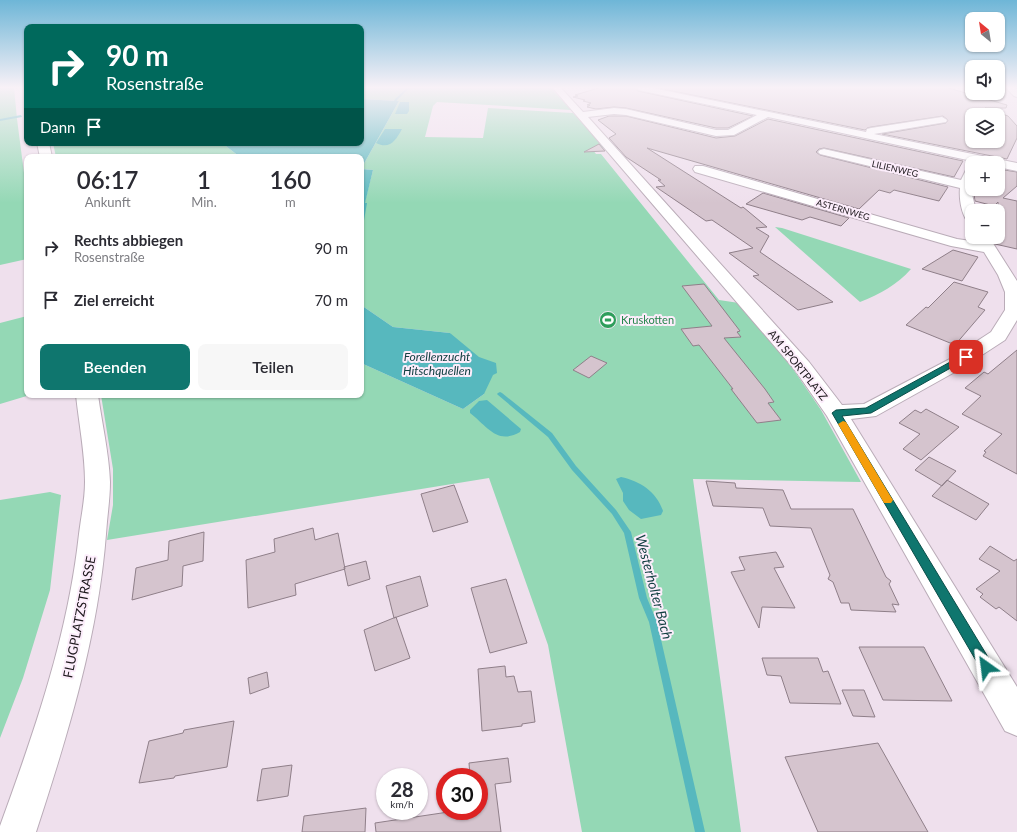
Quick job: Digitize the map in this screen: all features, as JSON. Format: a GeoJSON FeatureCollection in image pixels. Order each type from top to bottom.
{"type":"FeatureCollection","features":[{"type":"Feature","properties":{"kind":"street","name":"AM SPORTPLATZ"},"geometry":{"type":"LineString","coordinates":[[591,126],[802,366],[836,413],[1017,719]]}},
{"type":"Feature","properties":{"kind":"street"},"geometry":{"type":"LineString","coordinates":[[685,126],[725,134],[744,126]]}},
{"type":"Feature","properties":{"kind":"street"},"geometry":{"type":"LineString","coordinates":[[824,126],[863,134],[965,160]]}},
{"type":"Feature","properties":{"kind":"street"},"geometry":{"type":"LineString","coordinates":[[863,134],[868,131],[903,126]]}},
{"type":"Feature","properties":{"kind":"street","name":"LILIENWEG"},"geometry":{"type":"LineString","coordinates":[[824,152],[965,185]]}},
{"type":"Feature","properties":{"kind":"street"},"geometry":{"type":"LineString","coordinates":[[1005,166],[1017,167]]}},
{"type":"Feature","properties":{"kind":"street","name":"ASTERNWEG"},"geometry":{"type":"LineString","coordinates":[[698,169],[956,242],[965,242]]}},
{"type":"Feature","properties":{"kind":"street"},"geometry":{"type":"LineString","coordinates":[[836,413],[868,411],[956,364],[998,336],[1014,310],[1014,292],[1006,275],[986,244]]}},
{"type":"Feature","properties":{"kind":"street","name":"FLUGPLATZSTRASSE"},"geometry":{"type":"LineString","coordinates":[[17,832],[63,694],[88,583],[93,542],[97,476],[87,398]]}},
{"type":"Feature","properties":{"kind":"green space"},"geometry":{"type":"Polygon","coordinates":[[[0,126],[18,126],[24,173],[24,260],[0,265],[0,126]]]}},
{"type":"Feature","properties":{"kind":"green space"},"geometry":{"type":"Polygon","coordinates":[[[385,126],[428,126],[425,137],[483,138],[485,126],[585,126],[605,148],[593,150],[596,154],[601,154],[719,300],[739,303],[791,366],[821,410],[861,482],[693,479],[741,832],[582,832],[548,645],[489,478],[107,540],[113,505],[113,469],[101,398],[364,398],[364,364],[463,409],[484,394],[450,333],[393,327],[364,307],[364,205],[373,170],[364,169],[364,164],[385,126]]]}},
{"type":"Feature","properties":{"kind":"green space"},"geometry":{"type":"Polygon","coordinates":[[[54,146],[226,146],[236,154],[55,154],[54,146]]]}},
{"type":"Feature","properties":{"kind":"green space"},"geometry":{"type":"Polygon","coordinates":[[[775,227],[911,269],[900,280],[888,288],[860,302],[775,227]]]}},
{"type":"Feature","properties":{"kind":"green space"},"geometry":{"type":"Polygon","coordinates":[[[24,317],[24,397],[0,404],[0,323],[24,317]]]}},
{"type":"Feature","properties":{"kind":"green space"},"geometry":{"type":"Polygon","coordinates":[[[50,492],[61,495],[50,590],[23,678],[0,738],[0,500],[50,492]]]}},
{"type":"Feature","properties":{"kind":"water"},"geometry":{"type":"Polygon","coordinates":[[[364,126],[385,126],[364,164],[364,154],[236,154],[226,146],[364,146],[364,126]]]}},
{"type":"Feature","properties":{"kind":"water"},"geometry":{"type":"Polygon","coordinates":[[[385,129],[402,129],[395,140],[389,145],[381,145],[376,143],[385,129]]]}},
{"type":"Feature","properties":{"kind":"water"},"geometry":{"type":"Polygon","coordinates":[[[364,169],[373,170],[365,203],[367,203],[364,220],[364,169]]]}},
{"type":"Feature","properties":{"kind":"water","name":"Forellenzucht Hitschquellen"},"geometry":{"type":"Polygon","coordinates":[[[364,307],[393,327],[450,333],[479,357],[496,363],[497,373],[493,375],[484,394],[463,409],[364,364],[364,307]]]}},
{"type":"Feature","properties":{"kind":"water"},"geometry":{"type":"Polygon","coordinates":[[[487,400],[521,429],[520,432],[505,436],[493,433],[470,413],[470,410],[479,401],[487,400]]]}},
{"type":"Feature","properties":{"kind":"water"},"geometry":{"type":"Polygon","coordinates":[[[621,477],[635,481],[647,488],[657,498],[663,511],[661,515],[641,519],[629,510],[623,501],[623,493],[616,479],[621,477]]]}},
{"type":"Feature","properties":{"kind":"building"},"geometry":{"type":"Polygon","coordinates":[[[605,126],[666,126],[716,138],[735,136],[755,126],[800,126],[963,161],[954,177],[824,148],[819,149],[816,152],[820,155],[948,187],[939,201],[894,190],[890,193],[879,190],[859,209],[647,148],[741,208],[743,207],[767,227],[756,228],[769,236],[760,252],[833,302],[798,310],[753,276],[759,275],[729,253],[753,248],[712,220],[706,221],[656,187],[665,186],[658,180],[661,180],[626,157],[609,138],[616,134],[605,126]]]}},
{"type":"Feature","properties":{"kind":"building"},"geometry":{"type":"Polygon","coordinates":[[[706,126],[733,126],[728,128],[706,126]]]}},
{"type":"Feature","properties":{"kind":"building"},"geometry":{"type":"Polygon","coordinates":[[[844,126],[879,126],[865,130],[844,126]]]}},
{"type":"Feature","properties":{"kind":"building"},"geometry":{"type":"Polygon","coordinates":[[[930,126],[965,126],[965,148],[1005,148],[1005,126],[1017,126],[1017,138],[1007,159],[1005,159],[1005,156],[992,156],[882,134],[930,126]]]}},
{"type":"Feature","properties":{"kind":"building"},"geometry":{"type":"Polygon","coordinates":[[[599,144],[605,151],[584,152],[599,144]]]}},
{"type":"Feature","properties":{"kind":"building"},"geometry":{"type":"Polygon","coordinates":[[[1005,170],[1017,172],[1017,186],[1003,198],[1017,201],[1017,249],[995,244],[1005,244],[1005,204],[998,204],[998,202],[996,204],[986,204],[975,201],[974,196],[1005,196],[1005,170]]]}},
{"type":"Feature","properties":{"kind":"building"},"geometry":{"type":"Polygon","coordinates":[[[763,193],[849,218],[841,226],[810,217],[802,220],[746,204],[763,193]]]}},
{"type":"Feature","properties":{"kind":"building"},"geometry":{"type":"Polygon","coordinates":[[[953,250],[978,257],[962,281],[922,269],[953,250]]]}},
{"type":"Feature","properties":{"kind":"building"},"geometry":{"type":"Polygon","coordinates":[[[954,282],[988,292],[978,307],[985,310],[955,345],[906,325],[926,307],[928,308],[954,282]]]}},
{"type":"Feature","properties":{"kind":"building"},"geometry":{"type":"Polygon","coordinates":[[[704,284],[740,331],[737,332],[741,337],[724,338],[765,389],[774,402],[768,403],[781,420],[757,423],[699,345],[693,346],[681,329],[712,326],[682,286],[704,284]]]}},
{"type":"Feature","properties":{"kind":"building"},"geometry":{"type":"Polygon","coordinates":[[[1017,350],[1017,474],[983,456],[986,452],[984,451],[1002,434],[962,414],[981,396],[965,388],[984,372],[988,374],[1017,350]]]}},
{"type":"Feature","properties":{"kind":"building"},"geometry":{"type":"Polygon","coordinates":[[[591,356],[607,363],[589,378],[573,370],[591,356]]]}},
{"type":"Feature","properties":{"kind":"building"},"geometry":{"type":"Polygon","coordinates":[[[926,409],[959,427],[921,460],[903,449],[920,434],[899,423],[915,410],[921,413],[926,409]]]}},
{"type":"Feature","properties":{"kind":"building"},"geometry":{"type":"Polygon","coordinates":[[[929,457],[956,471],[942,486],[915,470],[929,457]]]}},
{"type":"Feature","properties":{"kind":"building"},"geometry":{"type":"Polygon","coordinates":[[[947,480],[989,504],[976,520],[932,496],[947,480]]]}},
{"type":"Feature","properties":{"kind":"building"},"geometry":{"type":"Polygon","coordinates":[[[706,481],[735,483],[736,488],[783,490],[791,509],[853,509],[886,577],[891,581],[889,584],[899,605],[892,604],[896,612],[851,610],[849,603],[841,603],[833,582],[828,579],[830,575],[811,528],[770,526],[763,508],[713,506],[706,481]]]}},
{"type":"Feature","properties":{"kind":"building"},"geometry":{"type":"Polygon","coordinates":[[[454,485],[468,522],[433,532],[421,494],[454,485]]]}},
{"type":"Feature","properties":{"kind":"building"},"geometry":{"type":"Polygon","coordinates":[[[313,528],[315,540],[338,533],[345,569],[295,584],[296,595],[248,608],[246,560],[275,552],[274,539],[313,528]]]}},
{"type":"Feature","properties":{"kind":"building"},"geometry":{"type":"Polygon","coordinates":[[[204,532],[203,561],[183,566],[182,586],[132,600],[136,568],[168,560],[169,541],[204,532]]]}},
{"type":"Feature","properties":{"kind":"building"},"geometry":{"type":"Polygon","coordinates":[[[990,546],[1014,561],[1017,559],[1017,621],[999,607],[996,609],[980,597],[983,594],[976,589],[1000,571],[979,559],[990,546]]]}},
{"type":"Feature","properties":{"kind":"building"},"geometry":{"type":"Polygon","coordinates":[[[776,552],[784,567],[774,568],[795,608],[762,607],[759,628],[731,572],[745,570],[739,557],[776,552]]]}},
{"type":"Feature","properties":{"kind":"building"},"geometry":{"type":"Polygon","coordinates":[[[366,561],[370,579],[348,586],[344,567],[366,561]]]}},
{"type":"Feature","properties":{"kind":"building"},"geometry":{"type":"Polygon","coordinates":[[[420,576],[428,606],[394,618],[386,586],[420,576]]]}},
{"type":"Feature","properties":{"kind":"building"},"geometry":{"type":"Polygon","coordinates":[[[506,579],[527,643],[490,653],[471,588],[506,579]]]}},
{"type":"Feature","properties":{"kind":"building"},"geometry":{"type":"Polygon","coordinates":[[[396,617],[410,658],[375,671],[364,630],[396,617]]]}},
{"type":"Feature","properties":{"kind":"building"},"geometry":{"type":"Polygon","coordinates":[[[859,647],[924,647],[952,701],[883,700],[859,647]]]}},
{"type":"Feature","properties":{"kind":"building"},"geometry":{"type":"Polygon","coordinates":[[[762,658],[818,658],[823,672],[828,671],[841,704],[790,703],[781,676],[767,675],[762,658]]]}},
{"type":"Feature","properties":{"kind":"building"},"geometry":{"type":"Polygon","coordinates":[[[505,666],[506,677],[514,676],[518,692],[531,691],[535,722],[522,724],[522,726],[482,731],[478,669],[505,666]]]}},
{"type":"Feature","properties":{"kind":"building"},"geometry":{"type":"Polygon","coordinates":[[[267,672],[269,687],[250,694],[248,678],[267,672]]]}},
{"type":"Feature","properties":{"kind":"building"},"geometry":{"type":"Polygon","coordinates":[[[842,690],[864,690],[875,717],[853,716],[842,690]]]}},
{"type":"Feature","properties":{"kind":"building"},"geometry":{"type":"Polygon","coordinates":[[[234,721],[227,767],[175,776],[174,778],[139,783],[149,741],[183,733],[184,730],[234,721]]]}},
{"type":"Feature","properties":{"kind":"building"},"geometry":{"type":"Polygon","coordinates":[[[878,743],[928,832],[818,832],[785,757],[878,743]]]}},
{"type":"Feature","properties":{"kind":"building"},"geometry":{"type":"Polygon","coordinates":[[[508,758],[511,782],[495,784],[501,832],[376,832],[375,823],[395,820],[428,820],[428,815],[436,814],[436,820],[488,820],[488,768],[469,768],[469,763],[508,758]]]}},
{"type":"Feature","properties":{"kind":"building"},"geometry":{"type":"Polygon","coordinates":[[[292,765],[288,796],[257,801],[262,769],[292,765]]]}},
{"type":"Feature","properties":{"kind":"building"},"geometry":{"type":"Polygon","coordinates":[[[366,808],[365,832],[302,832],[304,816],[366,808]]]}},
{"type":"Feature","properties":{"kind":"waterway","name":"Westerholter Bach"},"geometry":{"type":"LineString","coordinates":[[500,394],[550,435],[574,468],[614,512],[627,532],[643,598],[653,622],[700,832]]}},
{"type":"Feature","properties":{"kind":"slow traffic"},"geometry":{"type":"LineString","coordinates":[[843,424],[888,500]]}},
{"type":"Feature","properties":{"kind":"place","name":"Kruskotten"},"geometry":{"type":"Point","coordinates":[608,320]}},
{"type":"Feature","properties":{"kind":"route"},"geometry":{"type":"LineString","coordinates":[[966,357],[956,364],[868,411],[836,413],[986,667]]}}]}
